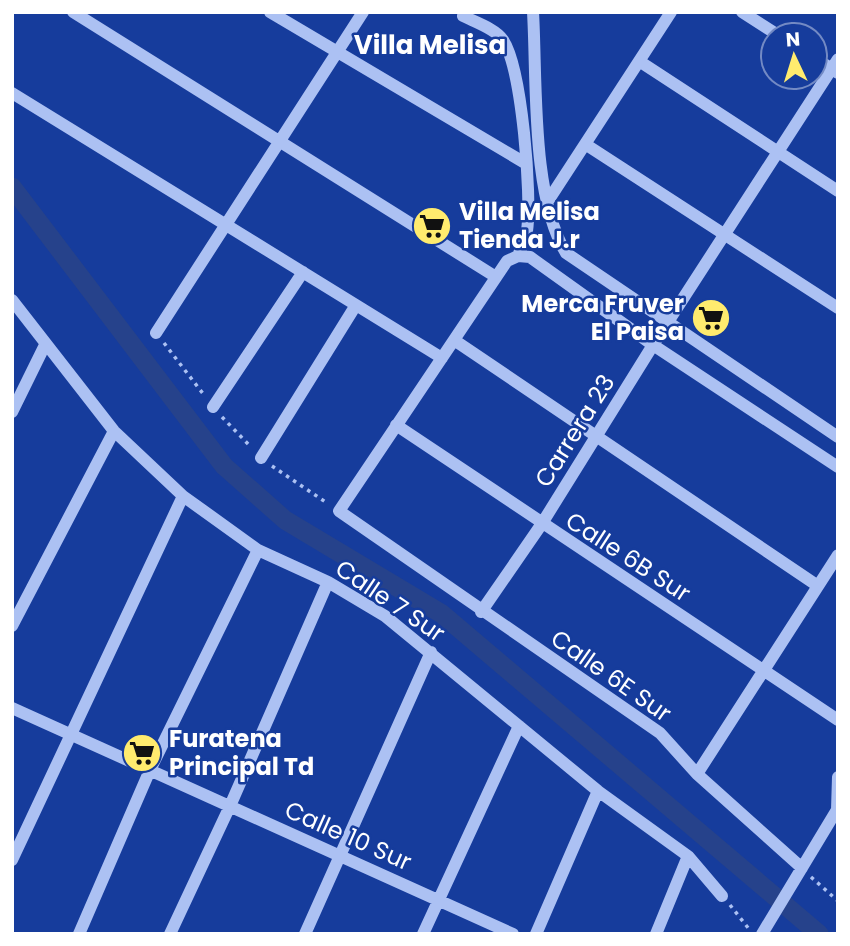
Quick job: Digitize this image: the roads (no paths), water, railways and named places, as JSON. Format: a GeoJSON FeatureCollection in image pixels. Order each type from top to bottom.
{"type":"FeatureCollection","features":[{"type":"Feature","properties":{"kind":"street"},"geometry":{"type":"LineString","coordinates":[[73,12],[496,277]]}},
{"type":"Feature","properties":{"kind":"street"},"geometry":{"type":"LineString","coordinates":[[270,12],[524,163]]}},
{"type":"Feature","properties":{"kind":"street"},"geometry":{"type":"LineString","coordinates":[[156,333],[363,12]]}},
{"type":"Feature","properties":{"kind":"street"},"geometry":{"type":"LineString","coordinates":[[459,14],[478,12]]}},
{"type":"Feature","properties":{"kind":"street"},"geometry":{"type":"LineString","coordinates":[[533,12],[542,174],[555,235],[566,253],[838,437]]}},
{"type":"Feature","properties":{"kind":"street"},"geometry":{"type":"LineString","coordinates":[[548,201],[671,12]]}},
{"type":"Feature","properties":{"kind":"street"},"geometry":{"type":"LineString","coordinates":[[743,12],[759,23]]}},
{"type":"Feature","properties":{"kind":"street"},"geometry":{"type":"LineString","coordinates":[[459,14],[501,37],[510,51],[520,105],[527,233],[518,256]]}},
{"type":"Feature","properties":{"kind":"street"},"geometry":{"type":"LineString","coordinates":[[639,61],[838,191]]}},
{"type":"Feature","properties":{"kind":"street","name":"Carrera 23"},"geometry":{"type":"LineString","coordinates":[[481,612],[541,525],[653,345],[836,67]]}},
{"type":"Feature","properties":{"kind":"street"},"geometry":{"type":"LineString","coordinates":[[12,93],[227,223],[442,358]]}},
{"type":"Feature","properties":{"kind":"street"},"geometry":{"type":"LineString","coordinates":[[585,144],[838,308]]}},
{"type":"Feature","properties":{"kind":"street"},"geometry":{"type":"LineString","coordinates":[[396,425],[507,261],[518,256],[530,257],[653,345],[838,467]]}},
{"type":"Feature","properties":{"kind":"street"},"geometry":{"type":"LineString","coordinates":[[213,407],[303,272]]}},
{"type":"Feature","properties":{"kind":"street","name":"Calle 7 Sur"},"geometry":{"type":"LineString","coordinates":[[12,300],[114,431],[183,496],[258,550],[328,582],[385,617],[598,791],[688,856],[722,896]]}},
{"type":"Feature","properties":{"kind":"street"},"geometry":{"type":"LineString","coordinates":[[261,458],[356,305]]}},
{"type":"Feature","properties":{"kind":"street"},"geometry":{"type":"LineString","coordinates":[[454,340],[818,586]]}},
{"type":"Feature","properties":{"kind":"street"},"geometry":{"type":"LineString","coordinates":[[12,412],[45,345]]}},
{"type":"Feature","properties":{"kind":"street","name":"Calle 6E Sur"},"geometry":{"type":"LineString","coordinates":[[396,425],[339,511],[481,612],[660,733],[697,775],[799,873]]}},
{"type":"Feature","properties":{"kind":"street","name":"Calle 6B Sur"},"geometry":{"type":"LineString","coordinates":[[396,425],[541,525],[838,720]]}},
{"type":"Feature","properties":{"kind":"street"},"geometry":{"type":"LineString","coordinates":[[12,626],[114,431]]}},
{"type":"Feature","properties":{"kind":"street"},"geometry":{"type":"LineString","coordinates":[[12,860],[183,496]]}},
{"type":"Feature","properties":{"kind":"street"},"geometry":{"type":"LineString","coordinates":[[79,934],[150,770],[258,550]]}},
{"type":"Feature","properties":{"kind":"street"},"geometry":{"type":"LineString","coordinates":[[697,775],[838,555]]}},
{"type":"Feature","properties":{"kind":"street"},"geometry":{"type":"LineString","coordinates":[[170,934],[230,806],[328,582]]}},
{"type":"Feature","properties":{"kind":"street"},"geometry":{"type":"LineString","coordinates":[[305,934],[431,652]]}},
{"type":"Feature","properties":{"kind":"street","name":"Calle 10 Sur"},"geometry":{"type":"LineString","coordinates":[[12,708],[513,934]]}},
{"type":"Feature","properties":{"kind":"street"},"geometry":{"type":"LineString","coordinates":[[423,934],[519,726]]}},
{"type":"Feature","properties":{"kind":"street"},"geometry":{"type":"LineString","coordinates":[[762,934],[837,809],[838,777]]}},
{"type":"Feature","properties":{"kind":"street"},"geometry":{"type":"LineString","coordinates":[[536,934],[598,791]]}},
{"type":"Feature","properties":{"kind":"street"},"geometry":{"type":"LineString","coordinates":[[656,934],[688,856]]}},
{"type":"Feature","properties":{"kind":"waterway"},"geometry":{"type":"LineString","coordinates":[[12,187],[224,466],[285,520],[442,614],[819,934]]}},
{"type":"Feature","properties":{"kind":"place","name":"Villa Melisa Tienda J.r"},"geometry":{"type":"Point","coordinates":[432,226]}},
{"type":"Feature","properties":{"kind":"place","name":"Merca Fruver El Paisa"},"geometry":{"type":"Point","coordinates":[711,318]}},
{"type":"Feature","properties":{"kind":"place","name":"Furatena Principal Td"},"geometry":{"type":"Point","coordinates":[142,753]}},
{"type":"Feature","properties":{"kind":"district","name":"Villa Melisa"},"geometry":{"type":"Point","coordinates":[430,45]}}]}
